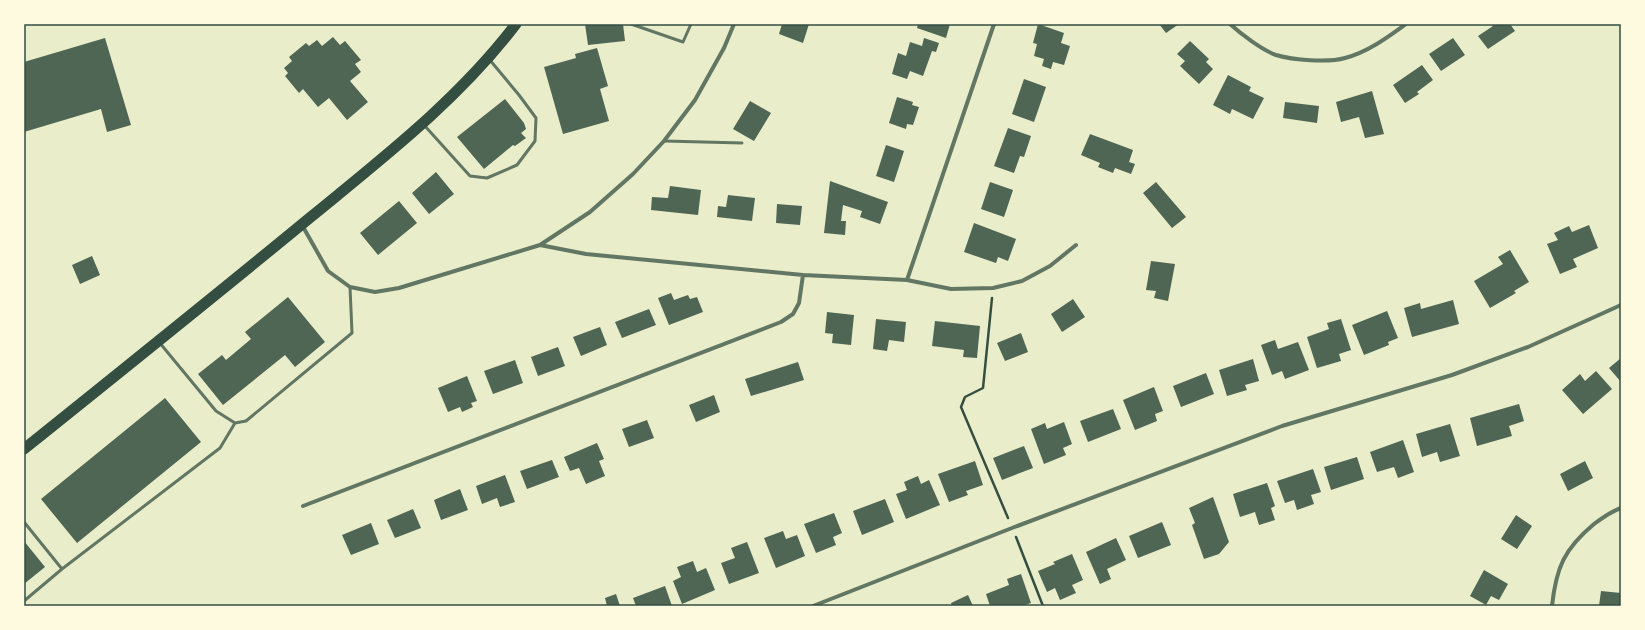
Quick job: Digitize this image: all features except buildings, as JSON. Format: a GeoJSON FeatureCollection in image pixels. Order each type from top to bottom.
{"type":"FeatureCollection","features":[{"type":"Feature","properties":{"kind":"highway"},"geometry":{"type":"LineString","coordinates":[[24,449],[302,224],[422,124],[487,57],[516,24]]}},
{"type":"Feature","properties":{"kind":"street"},"geometry":{"type":"LineString","coordinates":[[302,224],[328,271],[350,286],[375,292],[399,288],[540,245],[590,212],[633,174],[664,140],[696,100],[724,48],[734,24]]}},
{"type":"Feature","properties":{"kind":"street"},"geometry":{"type":"LineString","coordinates":[[907,280],[994,24]]}},
{"type":"Feature","properties":{"kind":"street"},"geometry":{"type":"LineString","coordinates":[[1230,24],[1241,35],[1275,55],[1313,61],[1345,58],[1376,44],[1406,24]]}},
{"type":"Feature","properties":{"kind":"street"},"geometry":{"type":"LineString","coordinates":[[540,245],[586,254],[803,275],[907,280],[951,289],[993,288],[1022,281],[1050,266],[1076,245]]}},
{"type":"Feature","properties":{"kind":"street"},"geometry":{"type":"LineString","coordinates":[[303,506],[781,322],[793,314],[799,303],[803,275]]}},
{"type":"Feature","properties":{"kind":"street"},"geometry":{"type":"LineString","coordinates":[[813,606],[1012,528],[1282,426],[1452,375],[1514,352],[1621,305]]}},
{"type":"Feature","properties":{"kind":"street"},"geometry":{"type":"LineString","coordinates":[[1552,606],[1555,581],[1563,559],[1580,536],[1600,520],[1621,508]]}},
{"type":"Feature","properties":{"kind":"lane"},"geometry":{"type":"LineString","coordinates":[[631,24],[683,42],[691,24]]}},
{"type":"Feature","properties":{"kind":"lane"},"geometry":{"type":"LineString","coordinates":[[422,124],[470,176],[488,178],[517,165],[535,141],[536,118],[520,95],[487,57]]}},
{"type":"Feature","properties":{"kind":"lane"},"geometry":{"type":"LineString","coordinates":[[664,140],[742,143]]}},
{"type":"Feature","properties":{"kind":"lane"},"geometry":{"type":"LineString","coordinates":[[158,341],[216,411],[235,423],[246,421],[352,333],[350,286]]}},
{"type":"Feature","properties":{"kind":"lane"},"geometry":{"type":"LineString","coordinates":[[24,602],[62,569],[220,448],[235,423]]}},
{"type":"Feature","properties":{"kind":"lane"},"geometry":{"type":"LineString","coordinates":[[24,522],[62,569]]}},
{"type":"Feature","properties":{"kind":"path"},"geometry":{"type":"LineString","coordinates":[[993,288],[983,388],[965,396],[960,407],[1012,528],[1043,606]]}}]}
